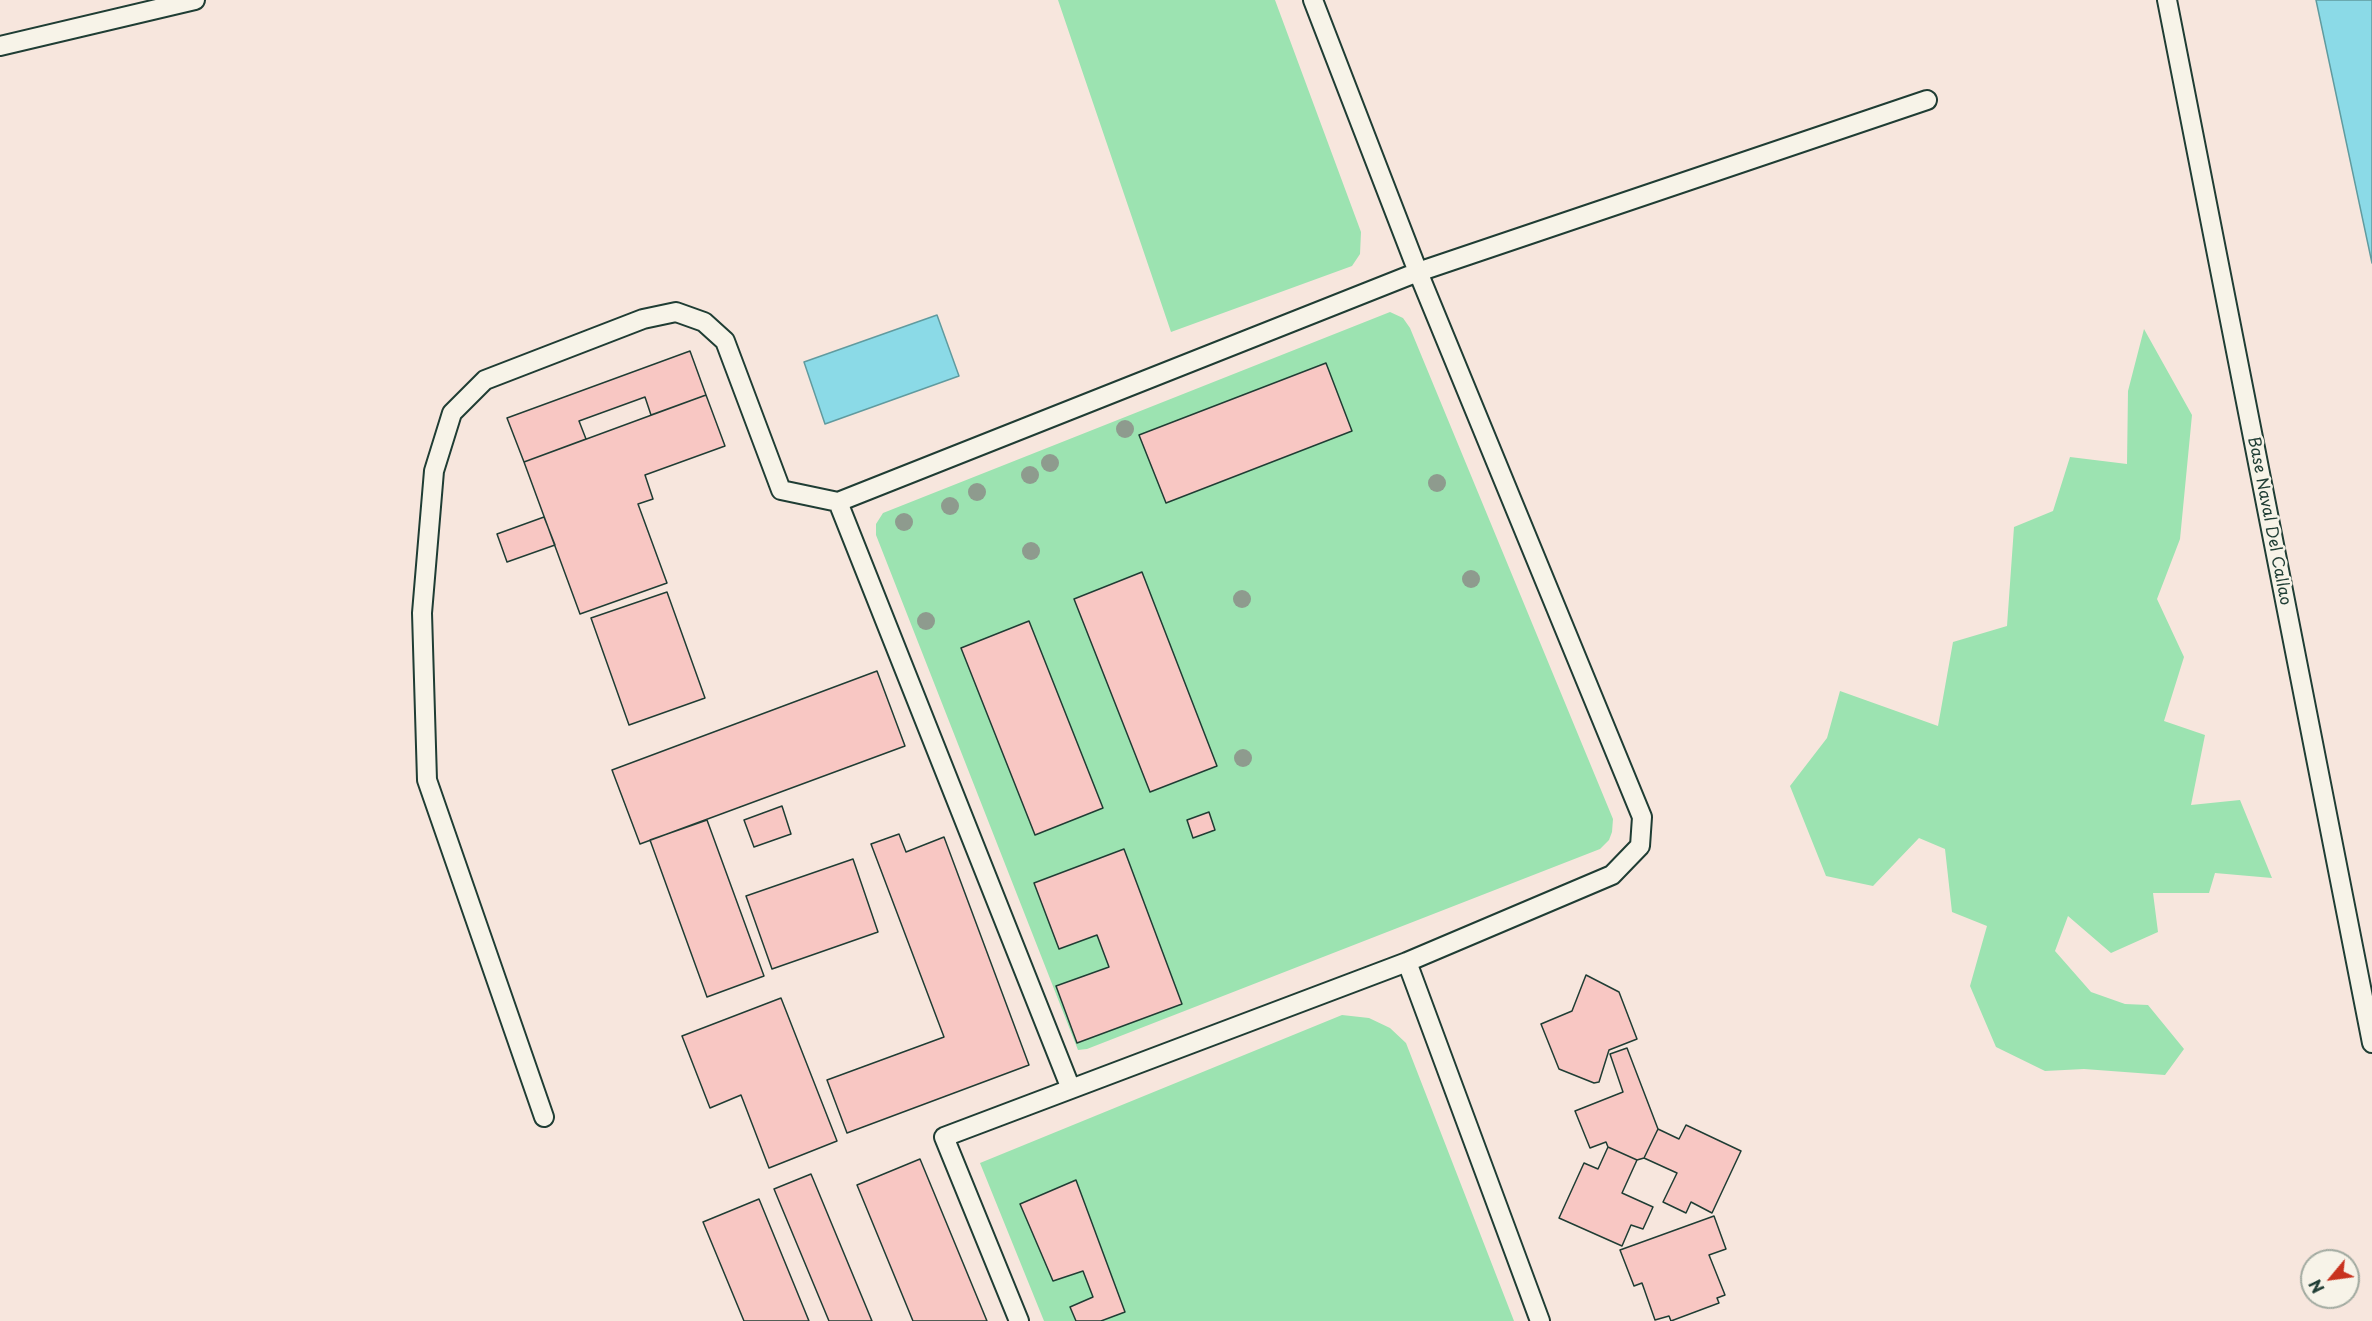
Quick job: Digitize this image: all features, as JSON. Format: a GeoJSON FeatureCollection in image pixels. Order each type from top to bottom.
{"type":"FeatureCollection","features":[{"type":"Feature","properties":{"kind":"lane"},"geometry":{"type":"LineString","coordinates":[[0,46],[195,0]]}},
{"type":"Feature","properties":{"kind":"lane"},"geometry":{"type":"LineString","coordinates":[[1019,1321],[944,1137],[1407,962],[1612,875],[1640,846],[1642,816],[1418,272],[1313,0]]}},
{"type":"Feature","properties":{"kind":"lane","name":"Base Naval Del Callao"},"geometry":{"type":"LineString","coordinates":[[2167,0],[2372,1043]]}},
{"type":"Feature","properties":{"kind":"lane"},"geometry":{"type":"LineString","coordinates":[[544,1117],[427,780],[422,613],[434,471],[452,413],[485,380],[643,319],[676,312],[704,322],[725,341],[781,490],[838,502],[1418,272],[1928,100]]}},
{"type":"Feature","properties":{"kind":"lane"},"geometry":{"type":"LineString","coordinates":[[838,502],[1071,1089]]}},
{"type":"Feature","properties":{"kind":"lane"},"geometry":{"type":"LineString","coordinates":[[1407,962],[1540,1321]]}},
{"type":"Feature","properties":{"kind":"green space"},"geometry":{"type":"Polygon","coordinates":[[[1058,0],[1275,0],[1361,232],[1360,254],[1352,266],[1171,332],[1058,0]]]}},
{"type":"Feature","properties":{"kind":"green space"},"geometry":{"type":"Polygon","coordinates":[[[1390,312],[1403,318],[1410,328],[1613,819],[1609,840],[1600,849],[1087,1049],[1078,1050],[876,535],[876,524],[883,513],[1390,312]]]}},
{"type":"Feature","properties":{"kind":"green space"},"geometry":{"type":"Polygon","coordinates":[[[2144,329],[2192,415],[2180,539],[2157,599],[2184,657],[2164,721],[2205,735],[2191,805],[2240,800],[2272,878],[2215,873],[2209,893],[2153,893],[2158,932],[2111,953],[2068,916],[2055,951],[2091,992],[2125,1004],[2148,1005],[2184,1049],[2165,1075],[2084,1069],[2045,1071],[1996,1047],[1970,986],[1987,926],[1952,912],[1945,849],[1919,838],[1873,886],[1826,876],[1790,786],[1827,738],[1840,691],[1938,726],[1953,642],[2007,626],[2014,527],[2053,511],[2070,457],[2127,464],[2128,391],[2144,329]]]}},
{"type":"Feature","properties":{"kind":"green space"},"geometry":{"type":"Polygon","coordinates":[[[1342,1015],[1369,1018],[1390,1028],[1406,1043],[1514,1321],[1044,1321],[980,1163],[1342,1015]]]}},
{"type":"Feature","properties":{"kind":"water"},"geometry":{"type":"Polygon","coordinates":[[[2316,0],[2372,0],[2372,263],[2316,0]]]}},
{"type":"Feature","properties":{"kind":"water"},"geometry":{"type":"Polygon","coordinates":[[[937,315],[959,376],[825,424],[804,362],[937,315]]]}},
{"type":"Feature","properties":{"kind":"building"},"geometry":{"type":"Polygon","coordinates":[[[690,351],[706,395],[651,415],[645,397],[579,421],[586,439],[524,462],[507,418],[690,351]]]}},
{"type":"Feature","properties":{"kind":"building"},"geometry":{"type":"Polygon","coordinates":[[[1326,363],[1352,431],[1166,503],[1139,435],[1326,363]]]}},
{"type":"Feature","properties":{"kind":"building"},"geometry":{"type":"Polygon","coordinates":[[[706,395],[725,446],[645,475],[653,499],[638,504],[667,583],[580,614],[524,462],[706,395]]]}},
{"type":"Feature","properties":{"kind":"building"},"geometry":{"type":"Polygon","coordinates":[[[544,517],[555,545],[507,562],[497,534],[544,517]]]}},
{"type":"Feature","properties":{"kind":"building"},"geometry":{"type":"Polygon","coordinates":[[[1142,572],[1217,766],[1150,792],[1074,599],[1142,572]]]}},
{"type":"Feature","properties":{"kind":"building"},"geometry":{"type":"Polygon","coordinates":[[[667,592],[705,698],[629,725],[591,618],[667,592]]]}},
{"type":"Feature","properties":{"kind":"building"},"geometry":{"type":"Polygon","coordinates":[[[1029,621],[1103,808],[1035,835],[961,648],[1029,621]]]}},
{"type":"Feature","properties":{"kind":"building"},"geometry":{"type":"Polygon","coordinates":[[[877,671],[905,746],[640,844],[612,770],[877,671]]]}},
{"type":"Feature","properties":{"kind":"building"},"geometry":{"type":"Polygon","coordinates":[[[782,806],[791,834],[754,847],[744,820],[782,806]]]}},
{"type":"Feature","properties":{"kind":"building"},"geometry":{"type":"Polygon","coordinates":[[[1209,812],[1215,830],[1193,838],[1187,820],[1209,812]]]}},
{"type":"Feature","properties":{"kind":"building"},"geometry":{"type":"Polygon","coordinates":[[[707,820],[764,976],[707,997],[650,840],[707,820]]]}},
{"type":"Feature","properties":{"kind":"building"},"geometry":{"type":"Polygon","coordinates":[[[899,834],[906,852],[944,837],[1029,1065],[847,1133],[827,1080],[944,1037],[871,844],[899,834]]]}},
{"type":"Feature","properties":{"kind":"building"},"geometry":{"type":"Polygon","coordinates":[[[1124,849],[1182,1004],[1077,1043],[1056,986],[1109,967],[1097,935],[1059,949],[1034,883],[1124,849]]]}},
{"type":"Feature","properties":{"kind":"building"},"geometry":{"type":"Polygon","coordinates":[[[853,859],[878,932],[772,969],[746,896],[853,859]]]}},
{"type":"Feature","properties":{"kind":"building"},"geometry":{"type":"Polygon","coordinates":[[[1586,975],[1619,992],[1637,1039],[1609,1050],[1599,1082],[1594,1083],[1559,1069],[1541,1024],[1572,1011],[1586,975]]]}},
{"type":"Feature","properties":{"kind":"building"},"geometry":{"type":"Polygon","coordinates":[[[781,998],[837,1141],[769,1168],[741,1095],[710,1108],[682,1036],[781,998]]]}},
{"type":"Feature","properties":{"kind":"building"},"geometry":{"type":"Polygon","coordinates":[[[1627,1048],[1658,1129],[1644,1158],[1637,1160],[1608,1147],[1606,1142],[1590,1148],[1575,1111],[1623,1092],[1610,1054],[1627,1048]]]}},
{"type":"Feature","properties":{"kind":"building"},"geometry":{"type":"Polygon","coordinates":[[[1686,1125],[1741,1151],[1712,1213],[1691,1202],[1686,1213],[1663,1202],[1677,1173],[1644,1158],[1658,1129],[1679,1139],[1686,1125]]]}},
{"type":"Feature","properties":{"kind":"building"},"geometry":{"type":"Polygon","coordinates":[[[1608,1147],[1637,1160],[1622,1193],[1653,1207],[1643,1229],[1631,1225],[1622,1246],[1559,1218],[1584,1163],[1598,1169],[1608,1147]]]}},
{"type":"Feature","properties":{"kind":"building"},"geometry":{"type":"Polygon","coordinates":[[[920,1159],[987,1321],[913,1321],[857,1185],[920,1159]]]}},
{"type":"Feature","properties":{"kind":"building"},"geometry":{"type":"Polygon","coordinates":[[[811,1174],[872,1321],[829,1321],[774,1189],[811,1174]]]}},
{"type":"Feature","properties":{"kind":"building"},"geometry":{"type":"Polygon","coordinates":[[[1076,1180],[1125,1312],[1101,1321],[1076,1321],[1070,1307],[1093,1297],[1083,1271],[1053,1281],[1020,1204],[1076,1180]]]}},
{"type":"Feature","properties":{"kind":"building"},"geometry":{"type":"Polygon","coordinates":[[[759,1199],[809,1321],[744,1321],[703,1222],[759,1199]]]}},
{"type":"Feature","properties":{"kind":"building"},"geometry":{"type":"Polygon","coordinates":[[[1714,1216],[1726,1249],[1709,1255],[1725,1295],[1717,1298],[1719,1303],[1671,1321],[1669,1316],[1655,1320],[1642,1283],[1634,1286],[1620,1250],[1714,1216]]]}}]}
